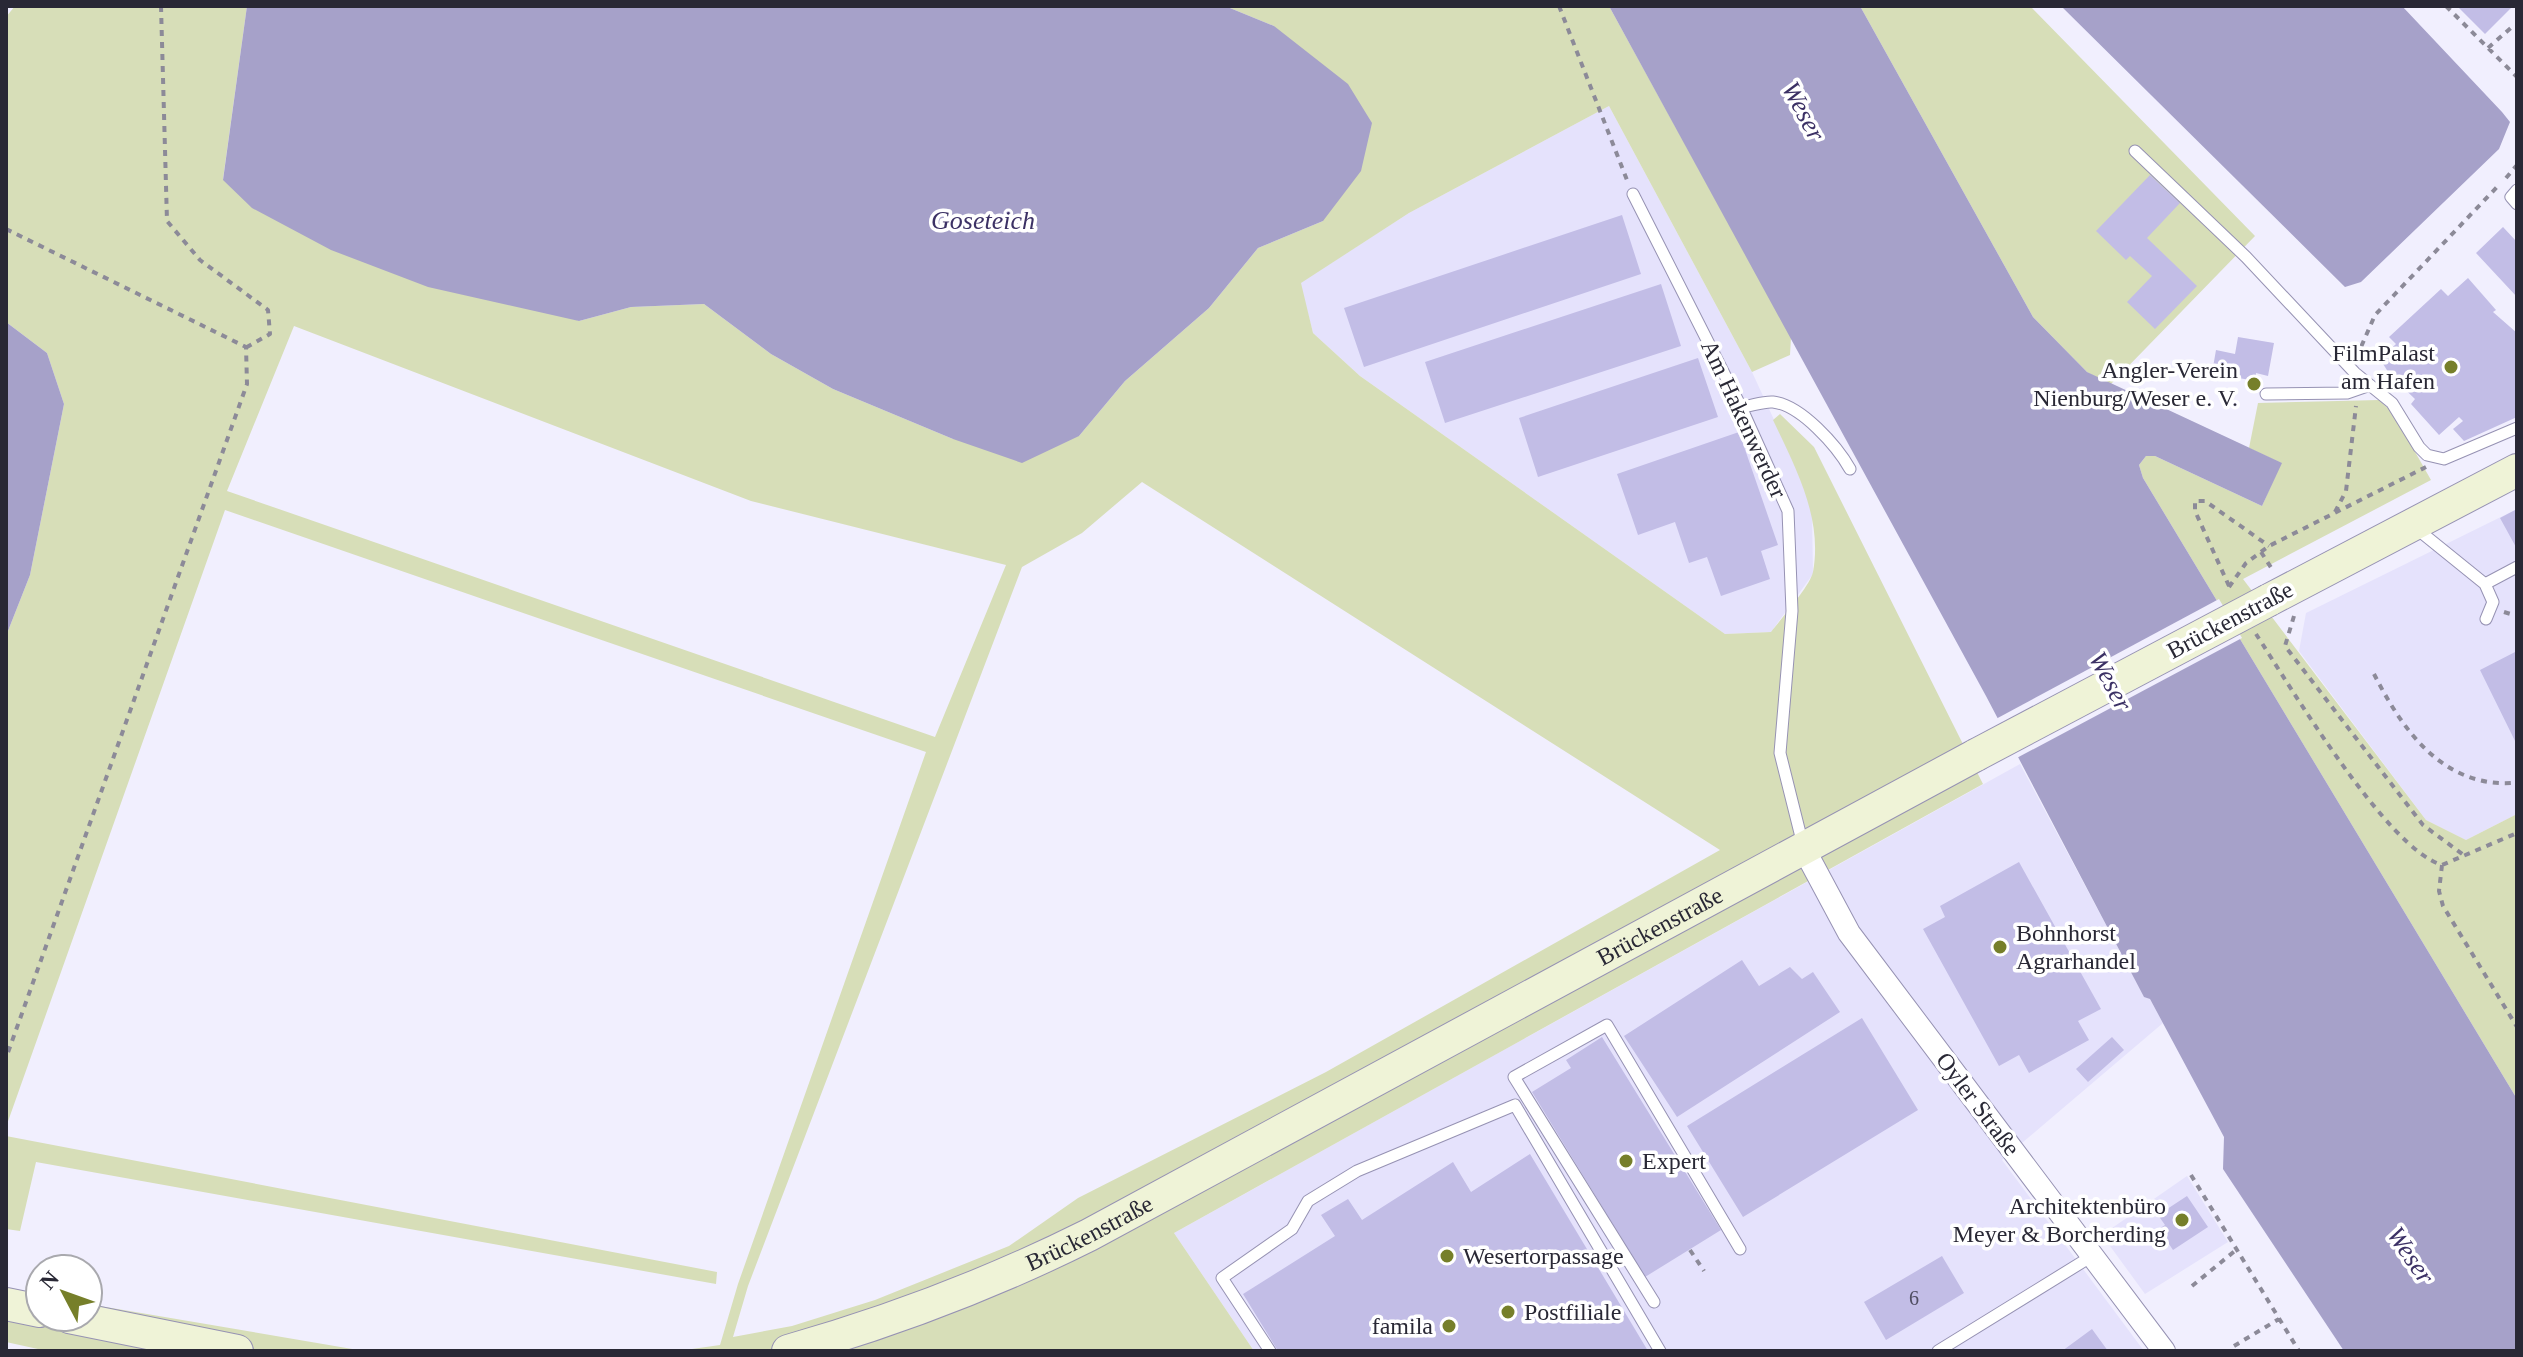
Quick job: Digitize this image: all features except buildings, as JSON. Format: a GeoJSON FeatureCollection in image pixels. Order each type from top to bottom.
{"type":"FeatureCollection","features":[{"type":"Feature","properties":{"kind":"street","name":"Brückenstraße"},"geometry":{"type":"LineString","coordinates":[[788,1351],[872,1328],[1008,1275],[1976,755],[2517,470]]}},
{"type":"Feature","properties":{"kind":"street","name":"Oyler Straße"},"geometry":{"type":"LineString","coordinates":[[1804,849],[1849,933],[2164,1351]]}},
{"type":"Feature","properties":{"kind":"street"},"geometry":{"type":"LineString","coordinates":[[104,1324],[237,1351]]}},
{"type":"Feature","properties":{"kind":"lane"},"geometry":{"type":"LineString","coordinates":[[2135,151],[2246,257],[2370,385],[2392,403],[2419,447],[2433,457],[2454,456],[2517,428]]}},
{"type":"Feature","properties":{"kind":"lane"},"geometry":{"type":"LineString","coordinates":[[2517,190],[2511,197],[2517,204]]}},
{"type":"Feature","properties":{"kind":"lane","name":"Am Hakenwerder"},"geometry":{"type":"LineString","coordinates":[[1633,194],[1741,407],[1788,511],[1792,611],[1780,753],[1804,849]]}},
{"type":"Feature","properties":{"kind":"lane"},"geometry":{"type":"LineString","coordinates":[[2266,394],[2347,393],[2370,385]]}},
{"type":"Feature","properties":{"kind":"lane"},"geometry":{"type":"LineString","coordinates":[[1741,407],[1773,402],[1787,408],[1830,439],[1850,469]]}},
{"type":"Feature","properties":{"kind":"lane"},"geometry":{"type":"LineString","coordinates":[[2413,526],[2485,584],[2493,602],[2486,619]]}},
{"type":"Feature","properties":{"kind":"lane"},"geometry":{"type":"LineString","coordinates":[[2485,584],[2517,567]]}},
{"type":"Feature","properties":{"kind":"lane"},"geometry":{"type":"LineString","coordinates":[[1654,1302],[1514,1077],[1607,1025],[1740,1249]]}},
{"type":"Feature","properties":{"kind":"lane"},"geometry":{"type":"LineString","coordinates":[[1270,1351],[1222,1278],[1292,1229],[1308,1201],[1357,1171],[1515,1105],[1660,1351]]}},
{"type":"Feature","properties":{"kind":"lane"},"geometry":{"type":"LineString","coordinates":[[1938,1351],[2092,1256]]}},
{"type":"Feature","properties":{"kind":"path"},"geometry":{"type":"LineString","coordinates":[[161,6],[167,221],[200,260],[268,310],[270,334],[246,347]]}},
{"type":"Feature","properties":{"kind":"path"},"geometry":{"type":"LineString","coordinates":[[1559,6],[1633,194]]}},
{"type":"Feature","properties":{"kind":"path"},"geometry":{"type":"LineString","coordinates":[[2446,6],[2517,77]]}},
{"type":"Feature","properties":{"kind":"path"},"geometry":{"type":"LineString","coordinates":[[2488,48],[2513,26]]}},
{"type":"Feature","properties":{"kind":"path"},"geometry":{"type":"LineString","coordinates":[[2335,512],[2346,491],[2357,400],[2370,385],[2361,347],[2375,315],[2485,201]]}},
{"type":"Feature","properties":{"kind":"path"},"geometry":{"type":"LineString","coordinates":[[6,229],[246,347]]}},
{"type":"Feature","properties":{"kind":"path"},"geometry":{"type":"LineString","coordinates":[[6,1058],[247,384],[246,347]]}},
{"type":"Feature","properties":{"kind":"path"},"geometry":{"type":"LineString","coordinates":[[2269,546],[2205,501],[2195,501],[2195,511],[2229,587],[2246,563],[2269,546],[2422,472],[2433,457]]}},
{"type":"Feature","properties":{"kind":"path"},"geometry":{"type":"LineString","coordinates":[[2261,552],[2280,595],[2285,646],[2423,825],[2465,856]]}},
{"type":"Feature","properties":{"kind":"path"},"geometry":{"type":"LineString","coordinates":[[2255,632],[2348,772],[2405,842],[2424,858],[2442,865],[2517,833]]}},
{"type":"Feature","properties":{"kind":"path"},"geometry":{"type":"LineString","coordinates":[[2374,674],[2395,715],[2438,762],[2465,776],[2494,784],[2512,783]]}},
{"type":"Feature","properties":{"kind":"path"},"geometry":{"type":"LineString","coordinates":[[2442,865],[2439,891],[2452,926],[2517,1027]]}},
{"type":"Feature","properties":{"kind":"path"},"geometry":{"type":"LineString","coordinates":[[2191,1175],[2299,1351]]}},
{"type":"Feature","properties":{"kind":"path"},"geometry":{"type":"LineString","coordinates":[[1690,1250],[1704,1271]]}},
{"type":"Feature","properties":{"kind":"path"},"geometry":{"type":"LineString","coordinates":[[2192,1286],[2236,1250]]}},
{"type":"Feature","properties":{"kind":"path"},"geometry":{"type":"LineString","coordinates":[[2234,1346],[2279,1319]]}},
{"type":"Feature","properties":{"kind":"shaded area"},"geometry":{"type":"Polygon","coordinates":[[[1609,106],[1752,372],[1806,489],[1812,514],[1813,574],[1771,632],[1725,634],[1360,376],[1313,333],[1300,283],[1409,213],[1609,106]]]}},
{"type":"Feature","properties":{"kind":"shaded area"},"geometry":{"type":"Polygon","coordinates":[[[2517,509],[2517,814],[2466,840],[2426,820],[2299,651],[2306,613],[2517,509]]]}},
{"type":"Feature","properties":{"kind":"shaded area"},"geometry":{"type":"Polygon","coordinates":[[[2020,764],[2144,996],[2150,999],[2163,1023],[2002,1160],[2144,1351],[1254,1351],[1174,1233],[2020,764]]]}},
{"type":"Feature","properties":{"kind":"shaded area"},"geometry":{"type":"Polygon","coordinates":[[[2187,1176],[2228,1242],[2145,1294],[2102,1235],[2187,1176]]]}},
{"type":"Feature","properties":{"kind":"green space"},"geometry":{"type":"Polygon","coordinates":[[[15,6],[247,6],[223,179],[579,321],[631,307],[704,304],[771,354],[833,389],[953,439],[1079,436],[1125,381],[1209,308],[1258,248],[1323,221],[1274,26],[1225,6],[1609,6],[1791,337],[1790,355],[1752,372],[1609,106],[1409,213],[1301,283],[1313,333],[1360,376],[1725,634],[1771,632],[1801,594],[1813,572],[1815,552],[1811,512],[1798,474],[1773,420],[1780,414],[1814,447],[1983,784],[1174,1233],[1254,1351],[678,1351],[720,1345],[738,1284],[926,752],[225,510],[6,1127],[6,636],[30,575],[64,404],[47,353],[6,322],[6,17],[15,6]],[[294,326],[227,491],[935,737],[1006,565],[751,501],[294,326]],[[1142,482],[1082,533],[1022,567],[748,1286],[733,1337],[792,1326],[875,1300],[1009,1246],[1078,1198],[1326,1072],[1720,850],[1142,482]]]}},
{"type":"Feature","properties":{"kind":"green space"},"geometry":{"type":"Polygon","coordinates":[[[1860,6],[2030,6],[2255,236],[2110,385],[2087,372],[2033,317],[1860,6]]]}},
{"type":"Feature","properties":{"kind":"green space"},"geometry":{"type":"Polygon","coordinates":[[[2379,400],[2393,413],[2431,480],[2243,579],[2426,820],[2466,840],[2517,814],[2517,1099],[2143,478],[2139,465],[2146,456],[2155,456],[2262,506],[2281,463],[2249,448],[2258,403],[2379,400]]]}},
{"type":"Feature","properties":{"kind":"green space"},"geometry":{"type":"Polygon","coordinates":[[[6,1136],[717,1272],[716,1284],[36,1162],[20,1231],[6,1229],[6,1136]]]}},
{"type":"Feature","properties":{"kind":"green space"},"geometry":{"type":"Polygon","coordinates":[[[6,1289],[24,1304],[24,1333],[104,1333],[104,1307],[364,1351],[47,1351],[6,1342],[6,1289]]]}},
{"type":"Feature","properties":{"kind":"water","name":"Goseteich"},"geometry":{"type":"Polygon","coordinates":[[[247,6],[1225,6],[1274,26],[1348,84],[1372,123],[1361,171],[1323,221],[1258,248],[1209,308],[1125,381],[1079,436],[1022,463],[953,439],[833,389],[771,354],[704,304],[631,307],[579,321],[428,287],[331,250],[252,208],[223,180],[247,6]]]}},
{"type":"Feature","properties":{"kind":"water","name":"Weser"},"geometry":{"type":"Polygon","coordinates":[[[1609,6],[1860,6],[2033,317],[2087,372],[2282,463],[2262,506],[2155,456],[2146,456],[2139,465],[2143,478],[2517,1099],[2517,1351],[2344,1351],[2223,1169],[2224,1137],[2150,999],[2144,997],[1986,696],[1609,6]]]}},
{"type":"Feature","properties":{"kind":"water"},"geometry":{"type":"Polygon","coordinates":[[[2061,6],[2402,6],[2510,122],[2499,149],[2361,282],[2345,287],[2061,6]]]}},
{"type":"Feature","properties":{"kind":"water"},"geometry":{"type":"Polygon","coordinates":[[[6,322],[47,353],[64,404],[30,575],[6,636],[6,322]]]}},
{"type":"Feature","properties":{"kind":"pier"},"geometry":{"type":"Polygon","coordinates":[[[2219,599],[2242,638],[2013,760],[1994,720],[2219,599]]]}},
{"type":"Feature","properties":{"kind":"place","name":"FilmPalast am Hafen"},"geometry":{"type":"Point","coordinates":[2451,367]}},
{"type":"Feature","properties":{"kind":"place","name":"Angler-Verein Nienburg/Weser e. V."},"geometry":{"type":"Point","coordinates":[2254,384]}},
{"type":"Feature","properties":{"kind":"place","name":"Bohnhorst Agrarhandel"},"geometry":{"type":"Point","coordinates":[2000,947]}},
{"type":"Feature","properties":{"kind":"place","name":"Expert"},"geometry":{"type":"Point","coordinates":[1626,1161]}},
{"type":"Feature","properties":{"kind":"place","name":"Architektenbüro Meyer & Borcherding"},"geometry":{"type":"Point","coordinates":[2182,1220]}},
{"type":"Feature","properties":{"kind":"place","name":"Wesertorpassage"},"geometry":{"type":"Point","coordinates":[1447,1256]}},
{"type":"Feature","properties":{"kind":"place","name":"Postfiliale"},"geometry":{"type":"Point","coordinates":[1508,1312]}},
{"type":"Feature","properties":{"kind":"place","name":"famila"},"geometry":{"type":"Point","coordinates":[1449,1326]}}]}
